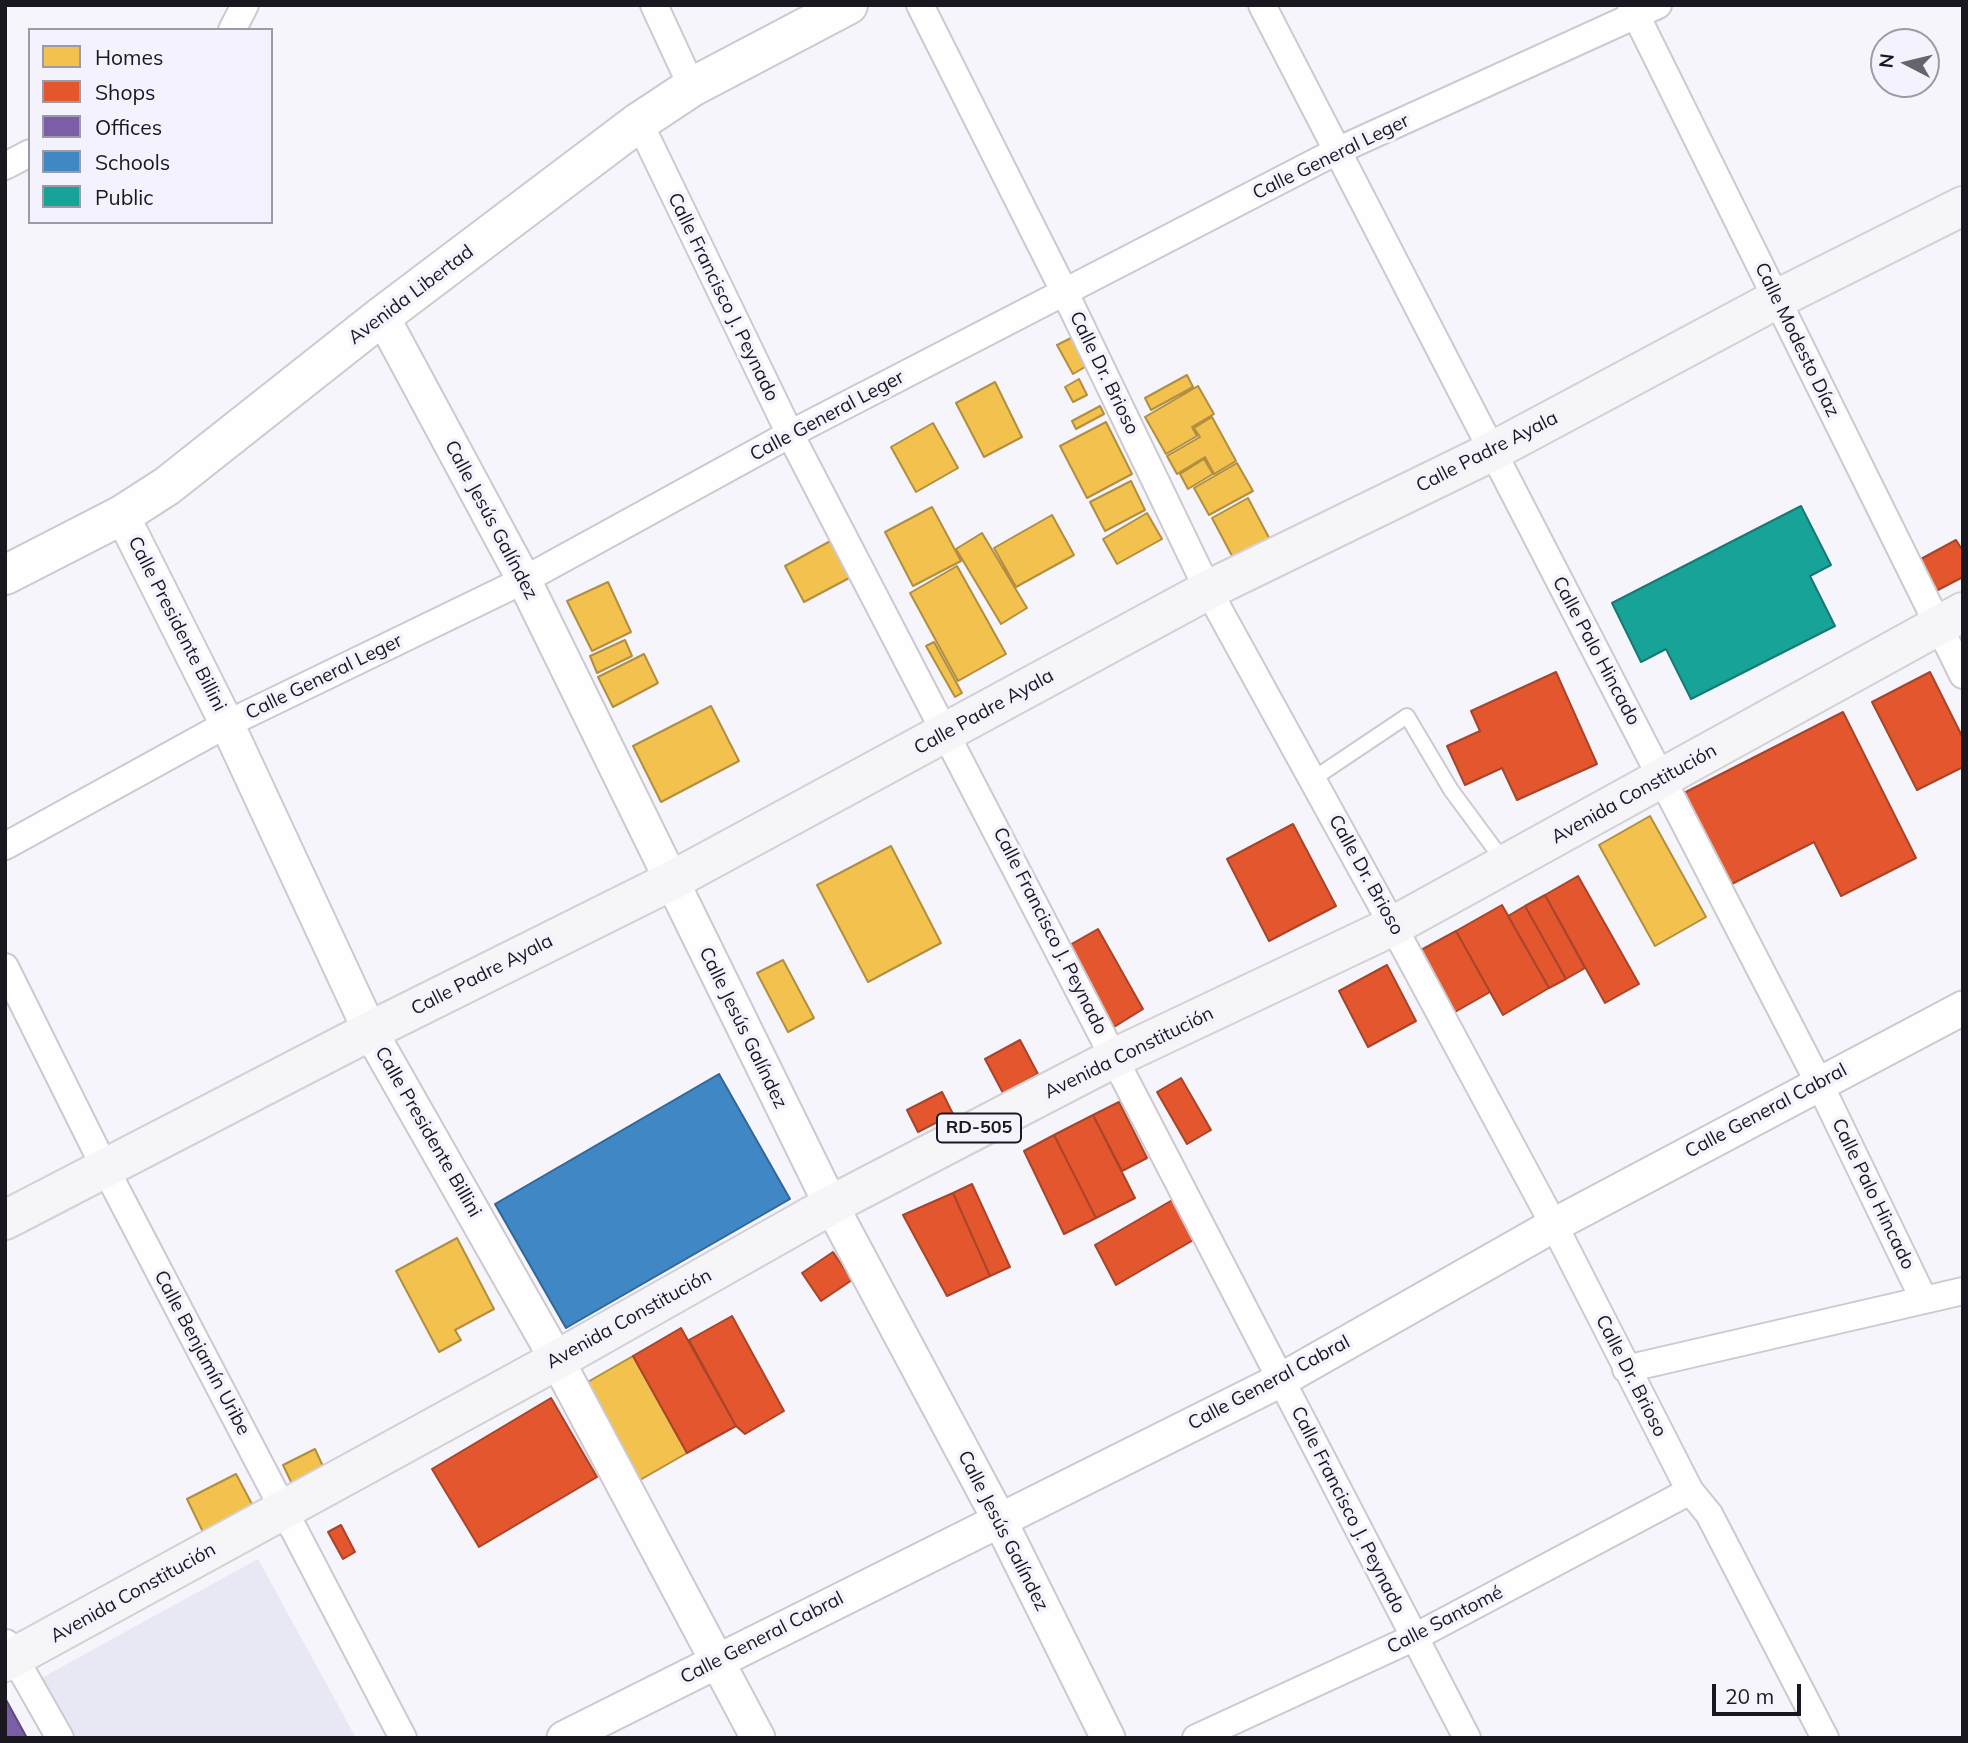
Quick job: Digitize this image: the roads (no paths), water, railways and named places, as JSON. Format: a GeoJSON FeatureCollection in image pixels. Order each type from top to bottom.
{"type":"FeatureCollection","features":[{"type":"Feature","properties":{"kind":"main road","name":"Avenida Libertad"},"geometry":{"type":"LineString","coordinates":[[5,575],[122,515],[167,486],[382,316],[639,122],[692,87],[833,10]]}},
{"type":"Feature","properties":{"kind":"main road","name":"Calle Padre Ayala"},"geometry":{"type":"LineString","coordinates":[[5,1220],[370,1031],[671,881],[1208,590],[1491,452],[1777,299],[1963,206]]}},
{"type":"Feature","properties":{"kind":"main road","name":"Avenida Constitución"},"geometry":{"type":"LineString","coordinates":[[8,1654],[284,1510],[831,1205],[1116,1058],[1394,926],[1950,619]]}},
{"type":"Feature","properties":{"kind":"street"},"geometry":{"type":"LineString","coordinates":[[233,28],[245,5]]}},
{"type":"Feature","properties":{"kind":"street"},"geometry":{"type":"LineString","coordinates":[[654,5],[692,87]]}},
{"type":"Feature","properties":{"kind":"street","name":"Calle Palo Hincado"},"geometry":{"type":"LineString","coordinates":[[1262,5],[1819,1083],[1924,1300]]}},
{"type":"Feature","properties":{"kind":"street","name":"Calle Dr. Brioso"},"geometry":{"type":"LineString","coordinates":[[926,7],[1208,590],[1394,926],[1554,1224],[1690,1491],[1709,1514],[1825,1738]]}},
{"type":"Feature","properties":{"kind":"street","name":"Calle General Leger"},"geometry":{"type":"LineString","coordinates":[[5,846],[227,724],[524,580],[790,435],[1337,151],[1642,9]]}},
{"type":"Feature","properties":{"kind":"street","name":"Calle Modesto Díaz"},"geometry":{"type":"LineString","coordinates":[[1642,9],[1777,299],[1950,619],[1963,675]]}},
{"type":"Feature","properties":{"kind":"street","name":"Calle Francisco J. Peynado"},"geometry":{"type":"LineString","coordinates":[[639,122],[790,435],[1467,1738]]}},
{"type":"Feature","properties":{"kind":"street"},"geometry":{"type":"LineString","coordinates":[[5,166],[28,154]]}},
{"type":"Feature","properties":{"kind":"street","name":"Calle Jesús Galíndez"},"geometry":{"type":"LineString","coordinates":[[382,316],[524,580],[831,1205],[999,1519],[1108,1738]]}},
{"type":"Feature","properties":{"kind":"street","name":"Calle Presidente Billini"},"geometry":{"type":"LineString","coordinates":[[122,515],[227,724],[370,1031],[557,1360],[758,1738]]}},
{"type":"Feature","properties":{"kind":"street","name":"Calle Benjamín Uribe"},"geometry":{"type":"LineString","coordinates":[[5,967],[105,1168],[403,1738]]}},
{"type":"Feature","properties":{"kind":"street","name":"Calle General Cabral"},"geometry":{"type":"LineString","coordinates":[[564,1738],[1281,1380],[1554,1224],[1963,1008]]}},
{"type":"Feature","properties":{"kind":"street"},"geometry":{"type":"LineString","coordinates":[[1626,1369],[1963,1291]]}},
{"type":"Feature","properties":{"kind":"street","name":"Calle Santomé"},"geometry":{"type":"LineString","coordinates":[[1196,1738],[1413,1638],[1690,1491]]}},
{"type":"Feature","properties":{"kind":"street"},"geometry":{"type":"LineString","coordinates":[[8,1654],[60,1738]]}},
{"type":"Feature","properties":{"kind":"lane"},"geometry":{"type":"LineString","coordinates":[[1313,779],[1407,716],[1451,790],[1506,864]]}}]}
